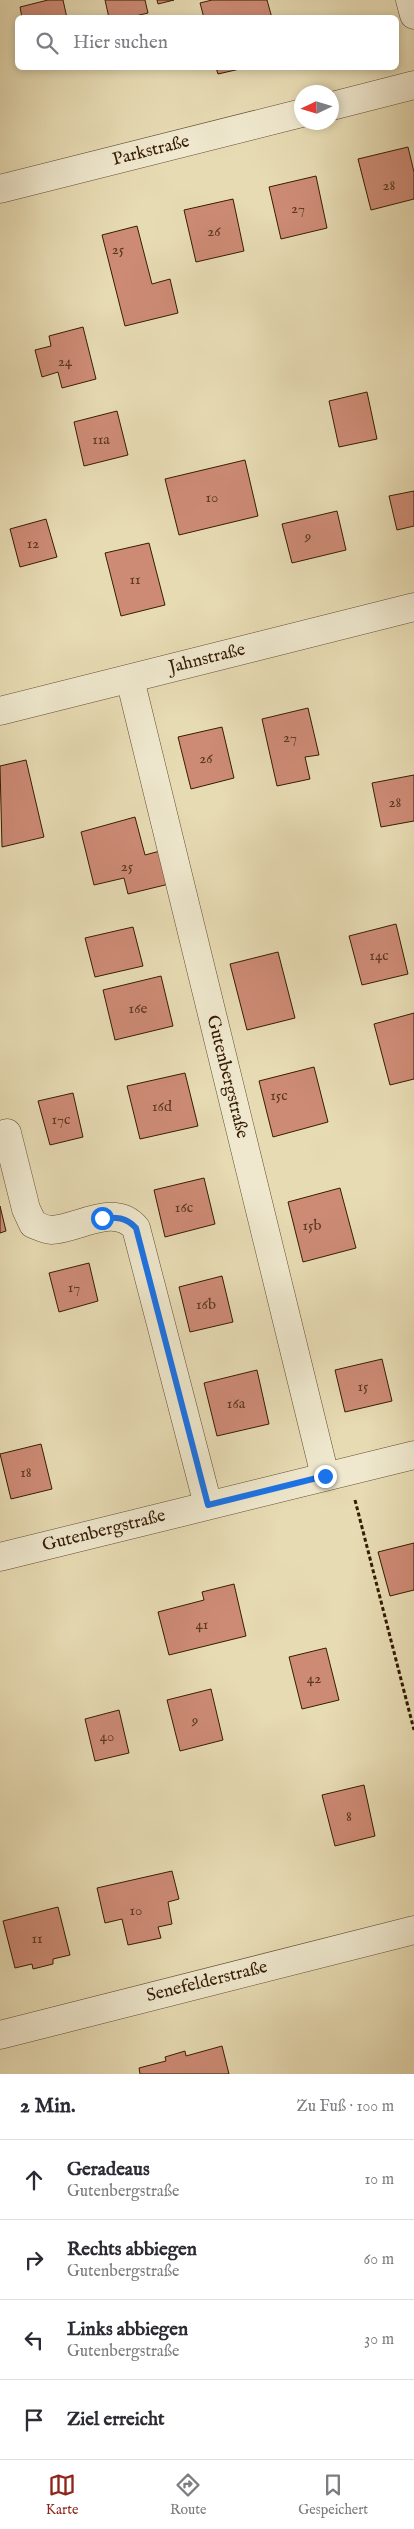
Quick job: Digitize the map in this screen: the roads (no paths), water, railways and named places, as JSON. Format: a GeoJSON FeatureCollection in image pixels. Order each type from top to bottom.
{"type":"FeatureCollection","features":[{"type":"Feature","properties":{"kind":"street"},"geometry":{"type":"LineString","coordinates":[[410,0],[414,15]]}},
{"type":"Feature","properties":{"kind":"street"},"geometry":{"type":"LineString","coordinates":[[339,104],[414,85]]}},
{"type":"Feature","properties":{"kind":"street","name":"Parkstraße"},"geometry":{"type":"LineString","coordinates":[[0,189],[294,115]]}},
{"type":"Feature","properties":{"kind":"street","name":"Jahnstraße"},"geometry":{"type":"LineString","coordinates":[[0,711],[414,607]]}},
{"type":"Feature","properties":{"kind":"street","name":"Gutenbergstraße"},"geometry":{"type":"LineString","coordinates":[[130,678],[336,1474]]}},
{"type":"Feature","properties":{"kind":"street"},"geometry":{"type":"LineString","coordinates":[[7,1133],[26,1209],[33,1224],[50,1230],[115,1217],[129,1220],[136,1228],[208,1505]]}},
{"type":"Feature","properties":{"kind":"street","name":"Gutenbergstraße"},"geometry":{"type":"LineString","coordinates":[[0,1557],[414,1455]]}},
{"type":"Feature","properties":{"kind":"street","name":"Senefelderstraße"},"geometry":{"type":"LineString","coordinates":[[0,2035],[414,1930]]}}]}
